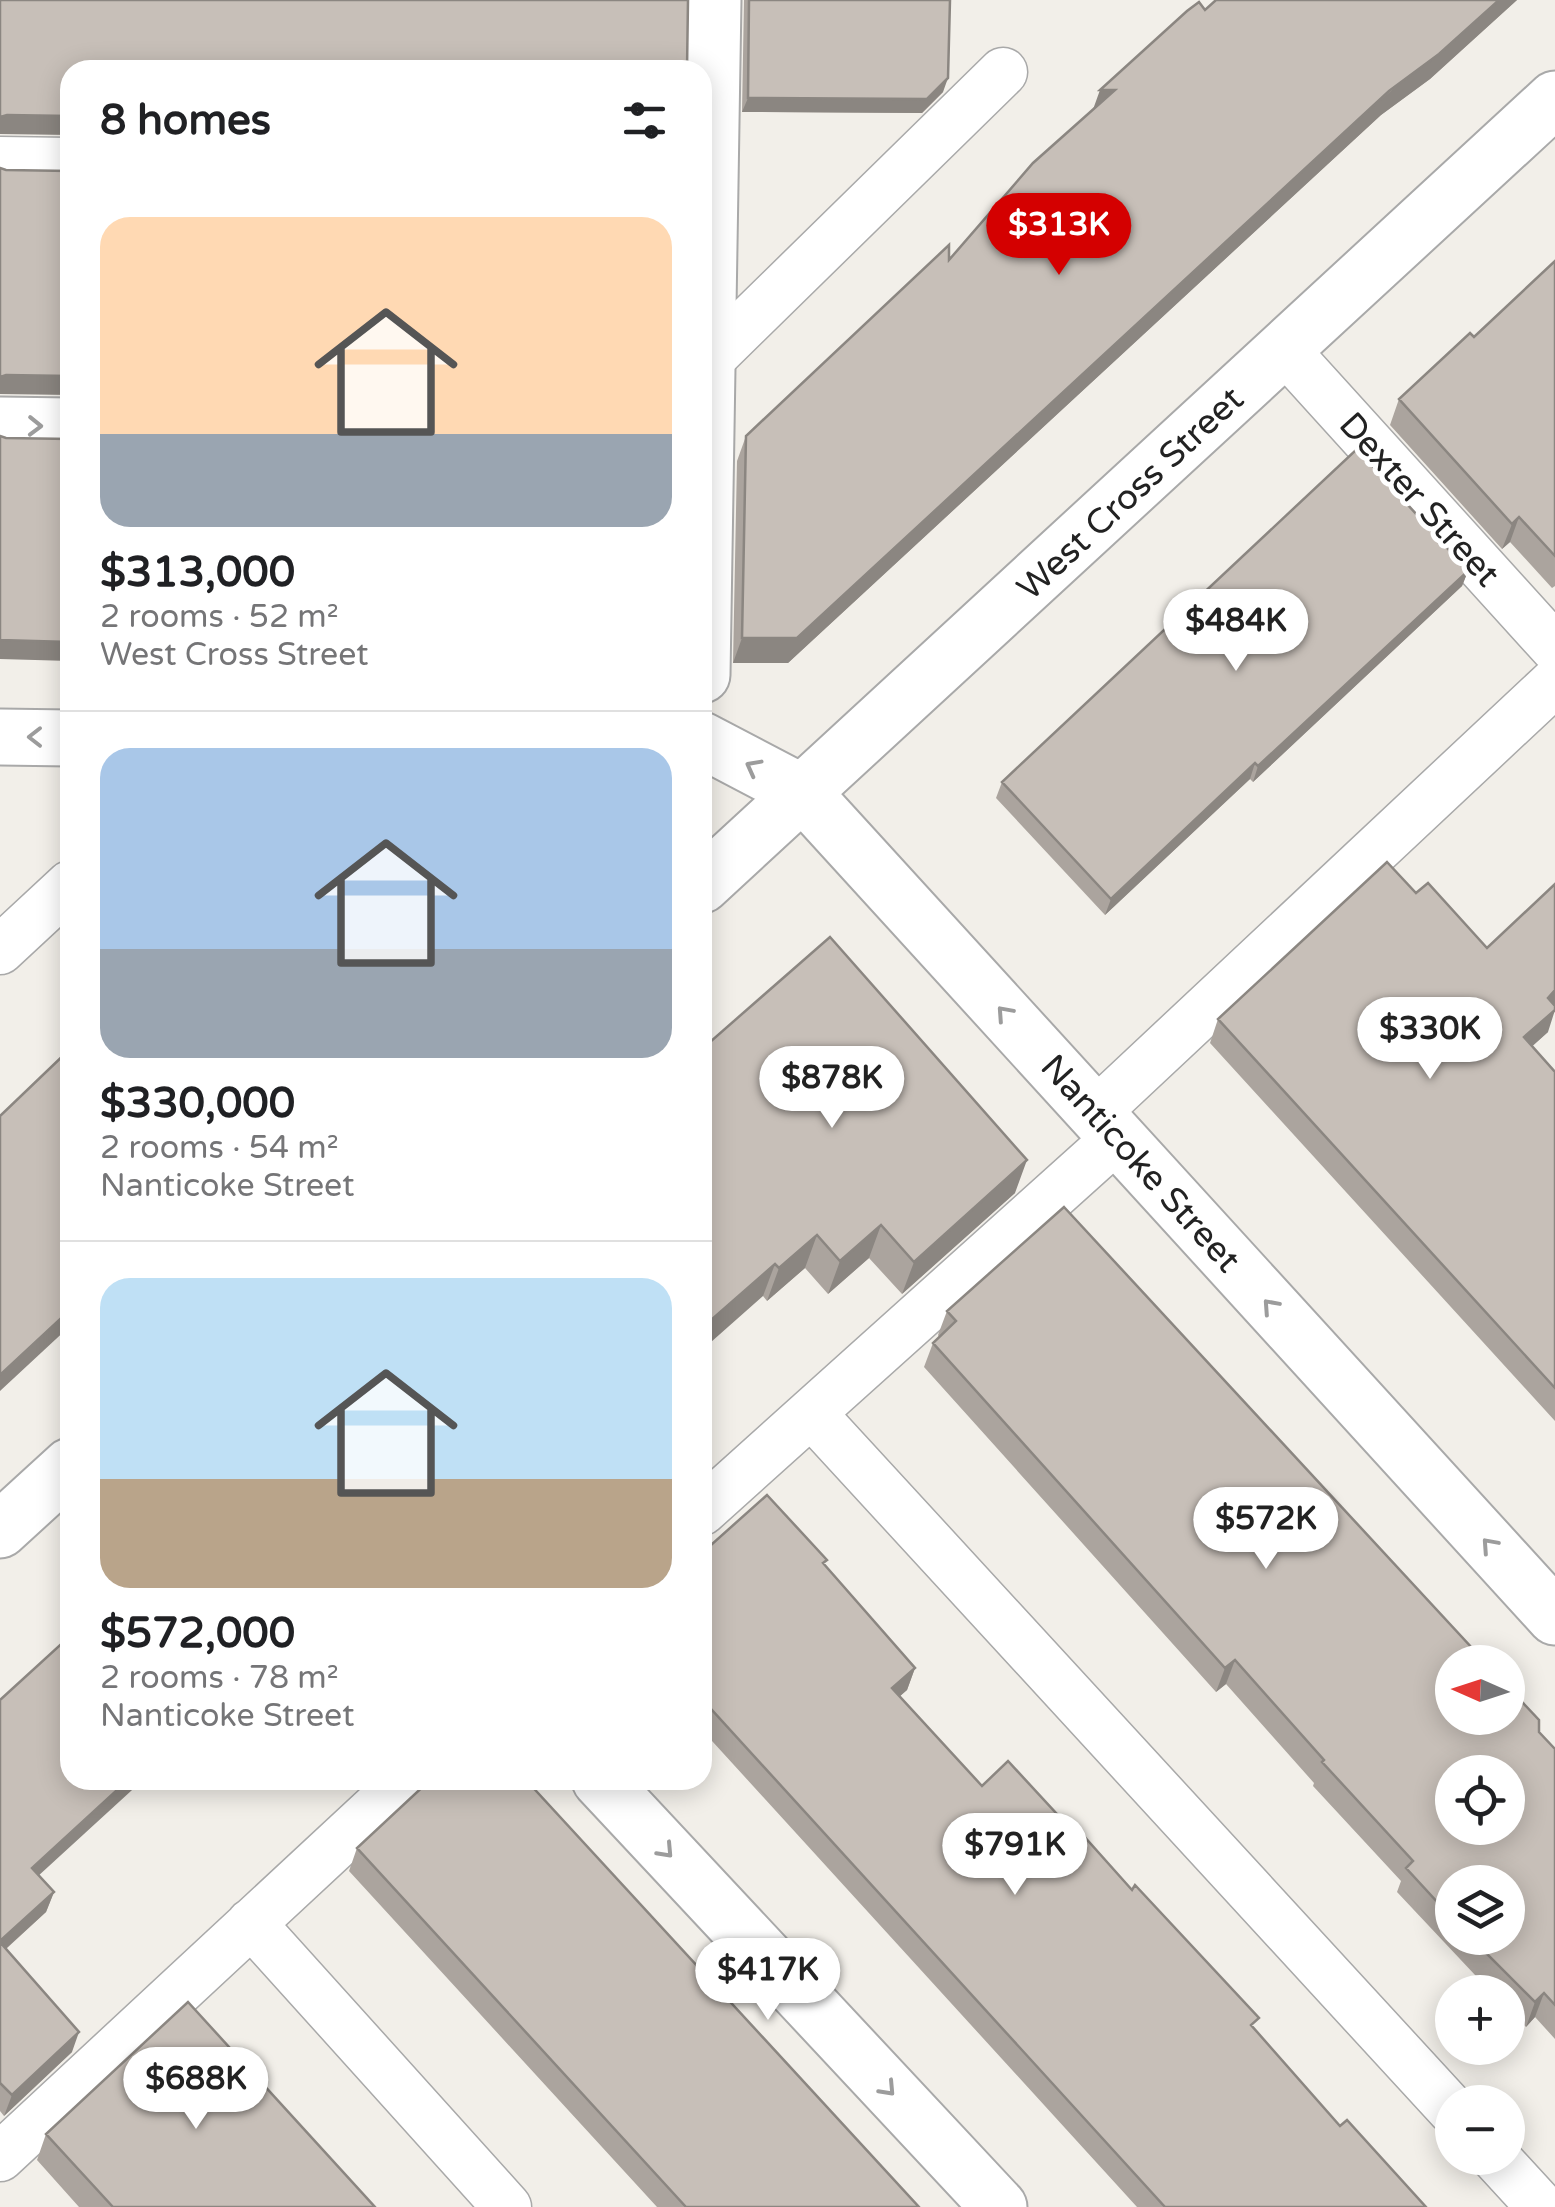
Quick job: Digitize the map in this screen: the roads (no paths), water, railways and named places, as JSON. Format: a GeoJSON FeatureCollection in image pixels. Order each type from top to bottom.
{"type":"FeatureCollection","features":[{"type":"Feature","properties":{"kind":"street"},"geometry":{"type":"LineString","coordinates":[[711,60],[713,0]]}},
{"type":"Feature","properties":{"kind":"street","name":"West Cross Street"},"geometry":{"type":"LineString","coordinates":[[712,876],[1555,98]]}},
{"type":"Feature","properties":{"kind":"street"},"geometry":{"type":"LineString","coordinates":[[0,425],[60,426]]}},
{"type":"Feature","properties":{"kind":"street"},"geometry":{"type":"LineString","coordinates":[[0,737],[60,738]]}},
{"type":"Feature","properties":{"kind":"street","name":"Nanticoke Street"},"geometry":{"type":"LineString","coordinates":[[712,745],[803,793],[1555,1617]]}},
{"type":"Feature","properties":{"kind":"street"},"geometry":{"type":"LineString","coordinates":[[0,1530],[60,1475]]}},
{"type":"Feature","properties":{"kind":"street"},"geometry":{"type":"LineString","coordinates":[[609,1790],[999,2207]]}},
{"type":"Feature","properties":{"kind":"lane"},"geometry":{"type":"LineString","coordinates":[[712,357],[1003,72]]}},
{"type":"Feature","properties":{"kind":"lane"},"geometry":{"type":"LineString","coordinates":[[0,162],[60,162]]}},
{"type":"Feature","properties":{"kind":"lane","name":"Dexter Street"},"geometry":{"type":"LineString","coordinates":[[1285,350],[1555,648]]}},
{"type":"Feature","properties":{"kind":"lane"},"geometry":{"type":"LineString","coordinates":[[712,1502],[811,1413],[1555,682]]}},
{"type":"Feature","properties":{"kind":"lane"},"geometry":{"type":"LineString","coordinates":[[0,950],[60,893]]}},
{"type":"Feature","properties":{"kind":"lane"},"geometry":{"type":"LineString","coordinates":[[811,1413],[1435,2092]]}},
{"type":"Feature","properties":{"kind":"lane"},"geometry":{"type":"LineString","coordinates":[[0,2157],[395,1790]]}},
{"type":"Feature","properties":{"kind":"lane"},"geometry":{"type":"LineString","coordinates":[[251,1923],[506,2207]]}},
{"type":"Feature","properties":{"kind":"lane"},"geometry":{"type":"LineString","coordinates":[[1512,2175],[1542,2207]]}}]}
